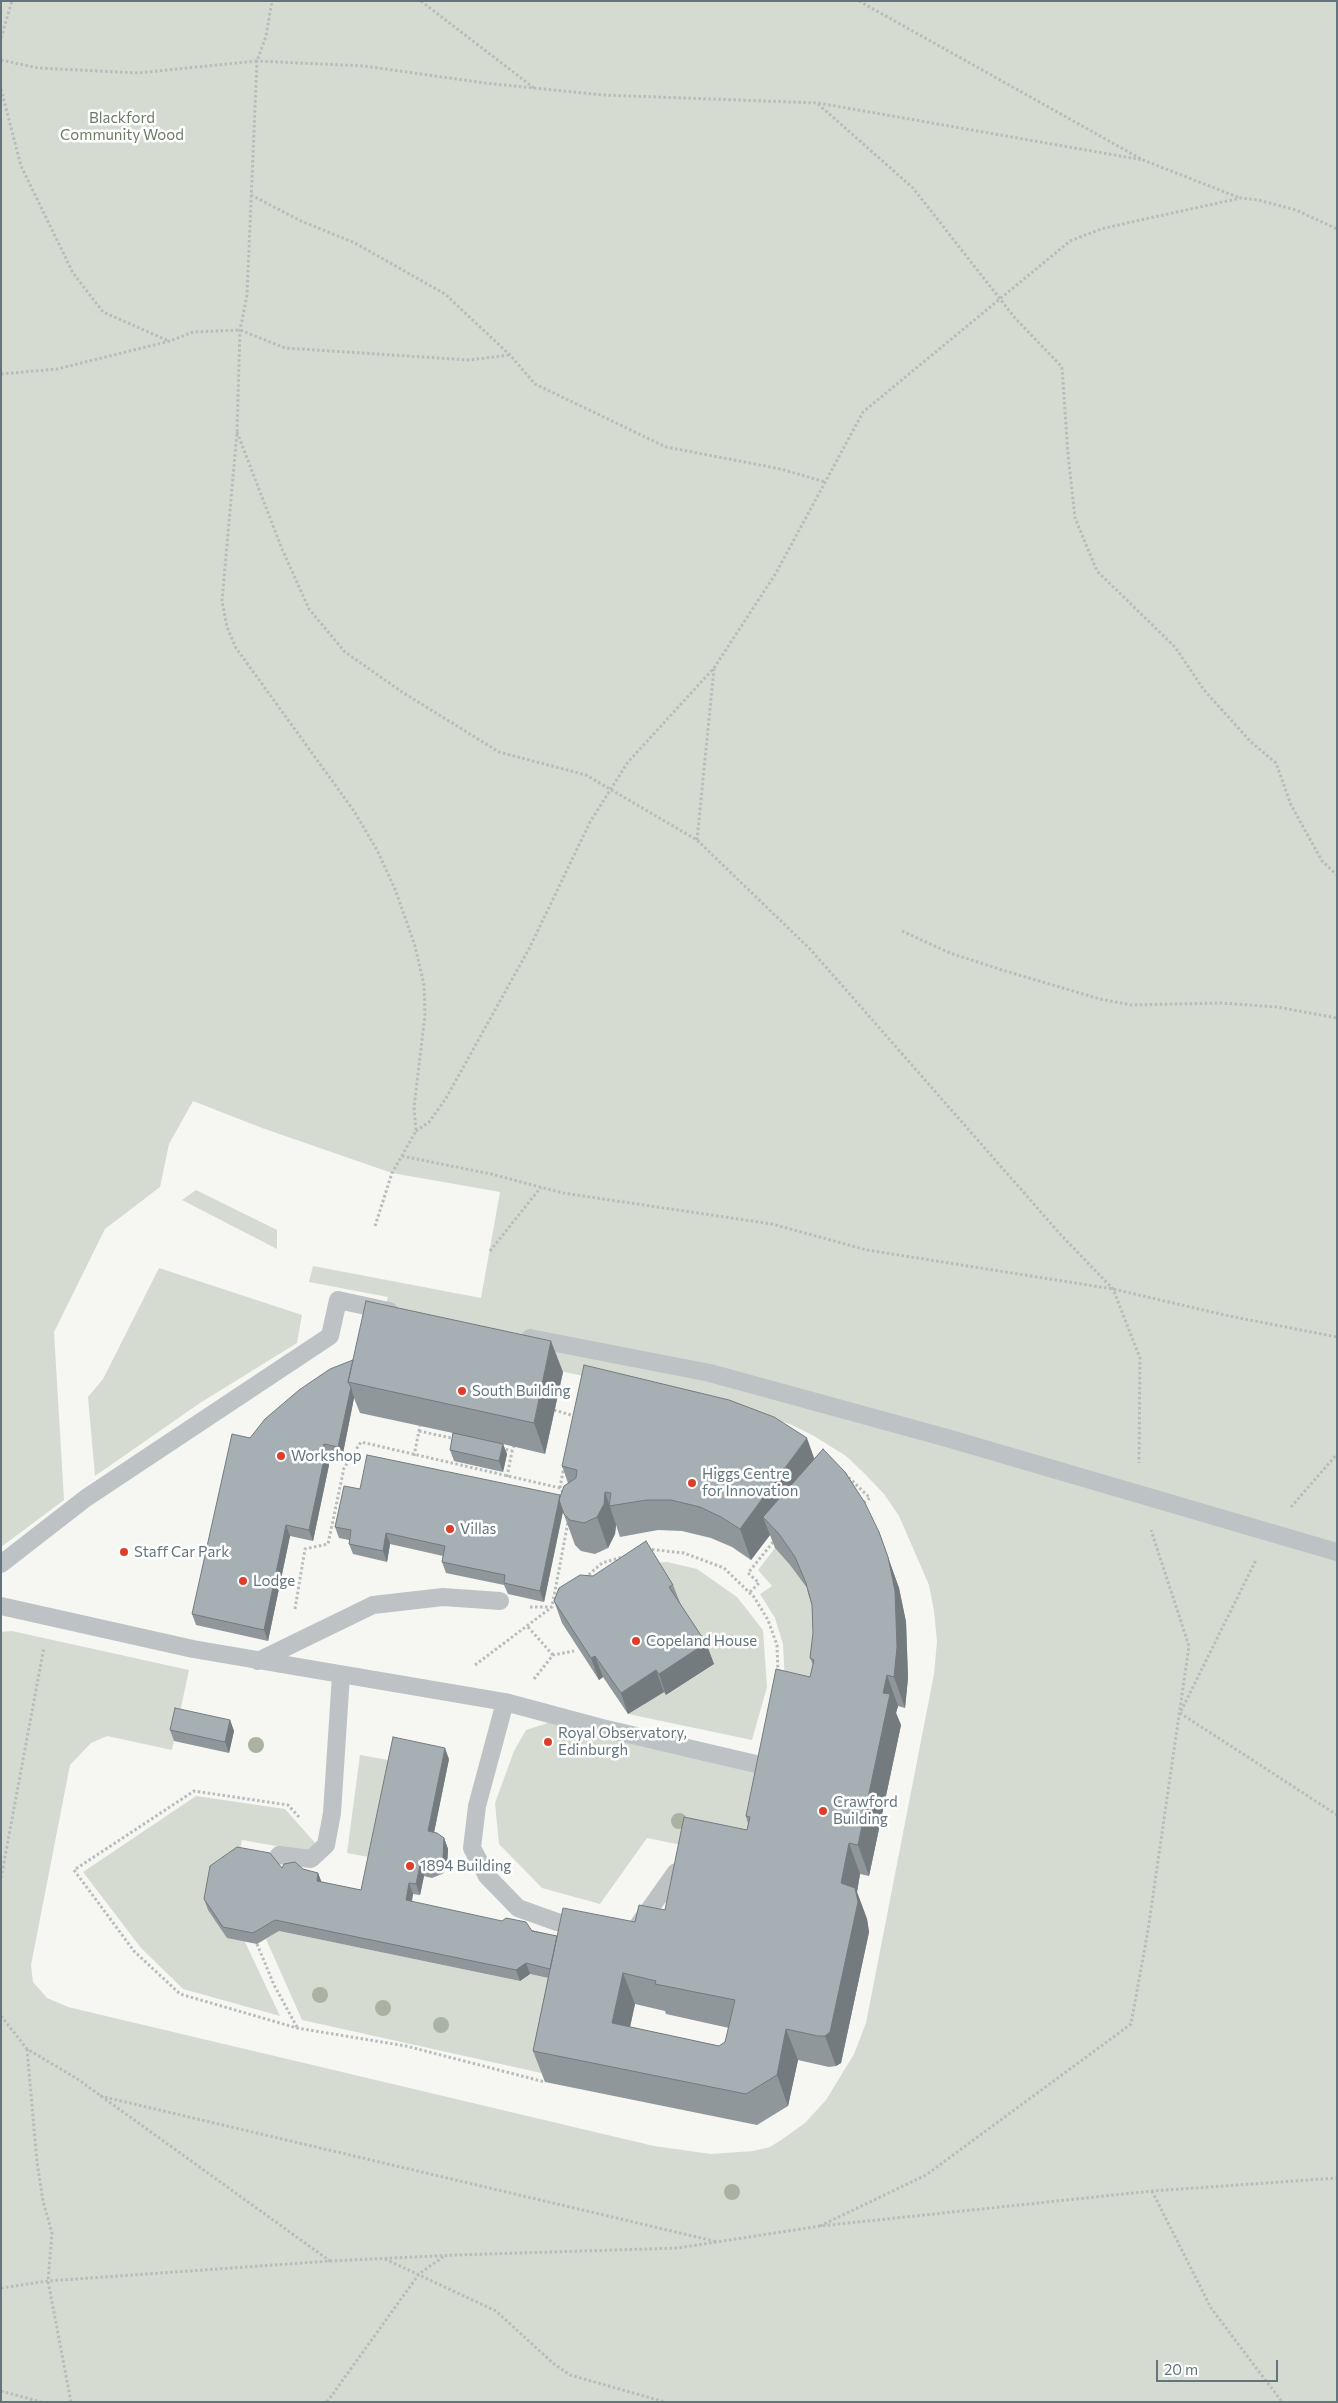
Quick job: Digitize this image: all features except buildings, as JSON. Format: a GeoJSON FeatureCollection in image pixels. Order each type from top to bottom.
{"type":"FeatureCollection","features":[{"type":"Feature","properties":{"kind":"lane"},"geometry":{"type":"LineString","coordinates":[[1,1564],[86,1498],[330,1336],[338,1300],[402,1313]]}},
{"type":"Feature","properties":{"kind":"lane"},"geometry":{"type":"LineString","coordinates":[[517,1336],[710,1373],[879,1418],[1337,1552]]}},
{"type":"Feature","properties":{"kind":"lane"},"geometry":{"type":"LineString","coordinates":[[258,1661],[373,1605],[443,1597],[500,1601]]}},
{"type":"Feature","properties":{"kind":"lane"},"geometry":{"type":"LineString","coordinates":[[1,1606],[258,1661],[505,1702],[602,1728],[773,1768]]}},
{"type":"Feature","properties":{"kind":"lane"},"geometry":{"type":"LineString","coordinates":[[279,1855],[311,1859],[326,1845],[332,1813],[341,1675]]}},
{"type":"Feature","properties":{"kind":"lane"},"geometry":{"type":"LineString","coordinates":[[505,1702],[477,1806],[472,1848],[487,1876],[518,1908],[557,1922],[603,1930]]}},
{"type":"Feature","properties":{"kind":"lane"},"geometry":{"type":"LineString","coordinates":[[621,1934],[631,1935],[676,1872]]}},
{"type":"Feature","properties":{"kind":"path"},"geometry":{"type":"LineString","coordinates":[[1,38],[12,1]]}},
{"type":"Feature","properties":{"kind":"path"},"geometry":{"type":"LineString","coordinates":[[272,1],[266,36],[257,61],[247,295],[240,330],[237,432],[222,601],[227,627],[236,648],[354,811],[377,850],[395,889],[415,946],[424,984],[425,1015],[414,1107],[416,1131]]}},
{"type":"Feature","properties":{"kind":"path"},"geometry":{"type":"LineString","coordinates":[[421,1],[534,88]]}},
{"type":"Feature","properties":{"kind":"path"},"geometry":{"type":"LineString","coordinates":[[859,1],[1143,160],[1240,198],[1258,200],[1296,210],[1337,229]]}},
{"type":"Feature","properties":{"kind":"path"},"geometry":{"type":"LineString","coordinates":[[1,60],[38,68],[138,72],[257,61],[364,66],[534,88],[604,94],[818,103],[1143,160]]}},
{"type":"Feature","properties":{"kind":"path"},"geometry":{"type":"LineString","coordinates":[[1,90],[21,166],[73,273],[103,312],[170,341]]}},
{"type":"Feature","properties":{"kind":"path"},"geometry":{"type":"LineString","coordinates":[[818,103],[914,188],[1015,318],[1062,367],[1075,518],[1097,571],[1175,647],[1204,690],[1251,742],[1276,763],[1291,805],[1322,861],[1337,875]]}},
{"type":"Feature","properties":{"kind":"path"},"geometry":{"type":"LineString","coordinates":[[251,195],[301,220],[355,243],[445,294],[510,355],[535,384],[666,447],[781,469],[825,482]]}},
{"type":"Feature","properties":{"kind":"path"},"geometry":{"type":"LineString","coordinates":[[375,1226],[392,1173],[416,1131],[429,1122],[444,1100],[530,947],[590,822],[628,762],[714,668],[776,573],[863,412],[1070,241],[1127,223],[1240,198]]}},
{"type":"Feature","properties":{"kind":"path"},"geometry":{"type":"LineString","coordinates":[[1,374],[58,370],[170,341],[193,332],[240,330],[285,348],[469,360],[510,355]]}},
{"type":"Feature","properties":{"kind":"path"},"geometry":{"type":"LineString","coordinates":[[237,432],[282,548],[309,609],[345,652],[410,697],[499,752],[586,775],[612,788],[696,840],[811,950],[1061,1234],[1113,1289],[1140,1358],[1139,1494],[1189,1646],[1131,2024],[926,2175],[820,2226]]}},
{"type":"Feature","properties":{"kind":"path"},"geometry":{"type":"LineString","coordinates":[[696,840],[714,668]]}},
{"type":"Feature","properties":{"kind":"path"},"geometry":{"type":"LineString","coordinates":[[902,931],[950,952],[1002,970],[1100,999],[1131,1005],[1220,1003],[1258,1006],[1337,1018]]}},
{"type":"Feature","properties":{"kind":"path"},"geometry":{"type":"LineString","coordinates":[[402,1156],[491,1174],[563,1193],[772,1224],[866,1250],[1113,1289],[1228,1316],[1337,1337]]}},
{"type":"Feature","properties":{"kind":"path"},"geometry":{"type":"LineString","coordinates":[[490,1251],[541,1187]]}},
{"type":"Feature","properties":{"kind":"path"},"geometry":{"type":"LineString","coordinates":[[554,1410],[575,1415],[573,1423]]}},
{"type":"Feature","properties":{"kind":"path"},"geometry":{"type":"LineString","coordinates":[[414,1456],[420,1426]]}},
{"type":"Feature","properties":{"kind":"path"},"geometry":{"type":"LineString","coordinates":[[419,1431],[466,1441]]}},
{"type":"Feature","properties":{"kind":"path"},"geometry":{"type":"LineString","coordinates":[[288,1646],[305,1549],[328,1544],[344,1468],[361,1442],[414,1456],[560,1488],[566,1496]]}},
{"type":"Feature","properties":{"kind":"path"},"geometry":{"type":"LineString","coordinates":[[506,1477],[506,1470],[514,1446]]}},
{"type":"Feature","properties":{"kind":"path"},"geometry":{"type":"LineString","coordinates":[[494,1447],[512,1451]]}},
{"type":"Feature","properties":{"kind":"path"},"geometry":{"type":"LineString","coordinates":[[1180,1714],[1270,1532],[1337,1454]]}},
{"type":"Feature","properties":{"kind":"path"},"geometry":{"type":"LineString","coordinates":[[560,1488],[565,1460]]}},
{"type":"Feature","properties":{"kind":"path"},"geometry":{"type":"LineString","coordinates":[[840,1470],[870,1498],[858,1506]]}},
{"type":"Feature","properties":{"kind":"path"},"geometry":{"type":"LineString","coordinates":[[336,1504],[342,1505]]}},
{"type":"Feature","properties":{"kind":"path"},"geometry":{"type":"LineString","coordinates":[[552,1607],[568,1521]]}},
{"type":"Feature","properties":{"kind":"path"},"geometry":{"type":"LineString","coordinates":[[750,1592],[759,1583],[748,1572],[778,1535]]}},
{"type":"Feature","properties":{"kind":"path"},"geometry":{"type":"LineString","coordinates":[[638,1552],[646,1550],[684,1553],[724,1568],[750,1592],[764,1612],[776,1645],[778,1679]]}},
{"type":"Feature","properties":{"kind":"path"},"geometry":{"type":"LineString","coordinates":[[581,1582],[602,1563],[629,1555]]}},
{"type":"Feature","properties":{"kind":"path"},"geometry":{"type":"LineString","coordinates":[[438,1691],[528,1627],[559,1600]]}},
{"type":"Feature","properties":{"kind":"path"},"geometry":{"type":"LineString","coordinates":[[500,1601],[525,1607],[552,1607]]}},
{"type":"Feature","properties":{"kind":"path"},"geometry":{"type":"LineString","coordinates":[[1,1878],[50,1618]]}},
{"type":"Feature","properties":{"kind":"path"},"geometry":{"type":"LineString","coordinates":[[528,1627],[553,1655],[574,1651]]}},
{"type":"Feature","properties":{"kind":"path"},"geometry":{"type":"LineString","coordinates":[[1180,1714],[1337,1814]]}},
{"type":"Feature","properties":{"kind":"path"},"geometry":{"type":"LineString","coordinates":[[326,1845],[288,1805],[194,1791],[74,1870],[134,1951],[180,1994],[297,2028],[406,2046],[544,2082]]}},
{"type":"Feature","properties":{"kind":"path"},"geometry":{"type":"LineString","coordinates":[[257,1944],[274,1985],[297,2028]]}},
{"type":"Feature","properties":{"kind":"path"},"geometry":{"type":"LineString","coordinates":[[1,2016],[27,2049],[54,2064],[100,2096],[330,2261]]}},
{"type":"Feature","properties":{"kind":"path"},"geometry":{"type":"LineString","coordinates":[[27,2049],[37,2162],[43,2201],[52,2233],[48,2281],[71,2402]]}},
{"type":"Feature","properties":{"kind":"path"},"geometry":{"type":"LineString","coordinates":[[100,2096],[721,2243]]}},
{"type":"Feature","properties":{"kind":"path"},"geometry":{"type":"LineString","coordinates":[[1,2288],[48,2281],[330,2261],[614,2251],[721,2243],[820,2226],[1152,2191],[1337,2178]]}},
{"type":"Feature","properties":{"kind":"path"},"geometry":{"type":"LineString","coordinates":[[1152,2191],[1211,2308],[1282,2402]]}},
{"type":"Feature","properties":{"kind":"path"},"geometry":{"type":"LineString","coordinates":[[327,2402],[419,2274],[445,2256]]}},
{"type":"Feature","properties":{"kind":"path"},"geometry":{"type":"LineString","coordinates":[[384,2259],[496,2311],[554,2364],[570,2375],[665,2402]]}},
{"type":"Feature","properties":{"kind":"path"},"geometry":{"type":"LineString","coordinates":[[1,2392],[41,2402]]}},
{"type":"Feature","properties":{"kind":"green space","name":"Blackford Community Wood"},"geometry":{"type":"Polygon","coordinates":[[[1,1],[1337,1],[1337,2402],[1,2402],[1,1632],[12,1631],[189,1670],[172,1750],[107,1736],[91,1743],[70,1765],[31,1965],[33,1982],[47,1998],[68,2007],[654,2146],[711,2154],[753,2151],[770,2147],[781,2140],[805,2123],[826,2100],[854,2054],[866,2023],[934,1674],[937,1641],[929,1585],[899,1516],[884,1494],[846,1456],[814,1436],[790,1424],[743,1410],[377,1332],[388,1297],[309,1282],[313,1266],[481,1298],[500,1192],[392,1173],[262,1128],[193,1101],[169,1144],[160,1187],[105,1229],[54,1332],[64,1500],[1,1547],[1,1]]]}},
{"type":"Feature","properties":{"kind":"green space"},"geometry":{"type":"Polygon","coordinates":[[[196,1190],[277,1230],[277,1249],[182,1200],[196,1190]]]}},
{"type":"Feature","properties":{"kind":"green space"},"geometry":{"type":"Polygon","coordinates":[[[159,1268],[302,1315],[297,1343],[200,1403],[95,1476],[88,1397],[103,1379],[159,1268]]]}},
{"type":"Feature","properties":{"kind":"green space"},"geometry":{"type":"Polygon","coordinates":[[[775,1548],[807,1588],[817,1614],[821,1689],[785,1681],[783,1644],[775,1618],[760,1594],[772,1586],[758,1570],[775,1548]]]}},
{"type":"Feature","properties":{"kind":"green space"},"geometry":{"type":"Polygon","coordinates":[[[667,1562],[697,1569],[737,1597],[763,1630],[767,1687],[752,1740],[628,1714],[664,1691],[667,1695],[713,1665],[653,1563],[667,1562]]]}},
{"type":"Feature","properties":{"kind":"green space"},"geometry":{"type":"Polygon","coordinates":[[[551,1722],[771,1776],[757,1846],[696,1848],[647,1838],[600,1904],[542,1888],[499,1844],[495,1803],[514,1751],[526,1730],[551,1722]]]}},
{"type":"Feature","properties":{"kind":"green space"},"geometry":{"type":"Polygon","coordinates":[[[360,1755],[394,1761],[374,1858],[347,1853],[360,1755]]]}},
{"type":"Feature","properties":{"kind":"green space"},"geometry":{"type":"Polygon","coordinates":[[[196,1796],[285,1809],[317,1845],[309,1852],[242,1840],[239,1856],[245,1942],[280,2016],[183,1989],[141,1948],[83,1872],[196,1796]]]}},
{"type":"Feature","properties":{"kind":"green space"},"geometry":{"type":"Polygon","coordinates":[[[279,1931],[520,1981],[530,1974],[565,1982],[546,2074],[302,2020],[266,1939],[279,1931]]]}},
{"type":"Feature","properties":{"kind":"place","name":"South Building"},"geometry":{"type":"Point","coordinates":[462,1391]}},
{"type":"Feature","properties":{"kind":"place","name":"Workshop"},"geometry":{"type":"Point","coordinates":[281,1456]}},
{"type":"Feature","properties":{"kind":"place","name":"Higgs Centre for Innovation"},"geometry":{"type":"Point","coordinates":[692,1483]}},
{"type":"Feature","properties":{"kind":"place","name":"Villas"},"geometry":{"type":"Point","coordinates":[450,1529]}},
{"type":"Feature","properties":{"kind":"place","name":"Staff Car Park"},"geometry":{"type":"Point","coordinates":[124,1552]}},
{"type":"Feature","properties":{"kind":"place","name":"Lodge"},"geometry":{"type":"Point","coordinates":[243,1581]}},
{"type":"Feature","properties":{"kind":"place","name":"Copeland House"},"geometry":{"type":"Point","coordinates":[636,1641]}},
{"type":"Feature","properties":{"kind":"place","name":"Royal Observatory, Edinburgh"},"geometry":{"type":"Point","coordinates":[548,1742]}},
{"type":"Feature","properties":{"kind":"place","name":"Crawford Building"},"geometry":{"type":"Point","coordinates":[823,1811]}},
{"type":"Feature","properties":{"kind":"place","name":"1894 Building"},"geometry":{"type":"Point","coordinates":[410,1866]}}]}
